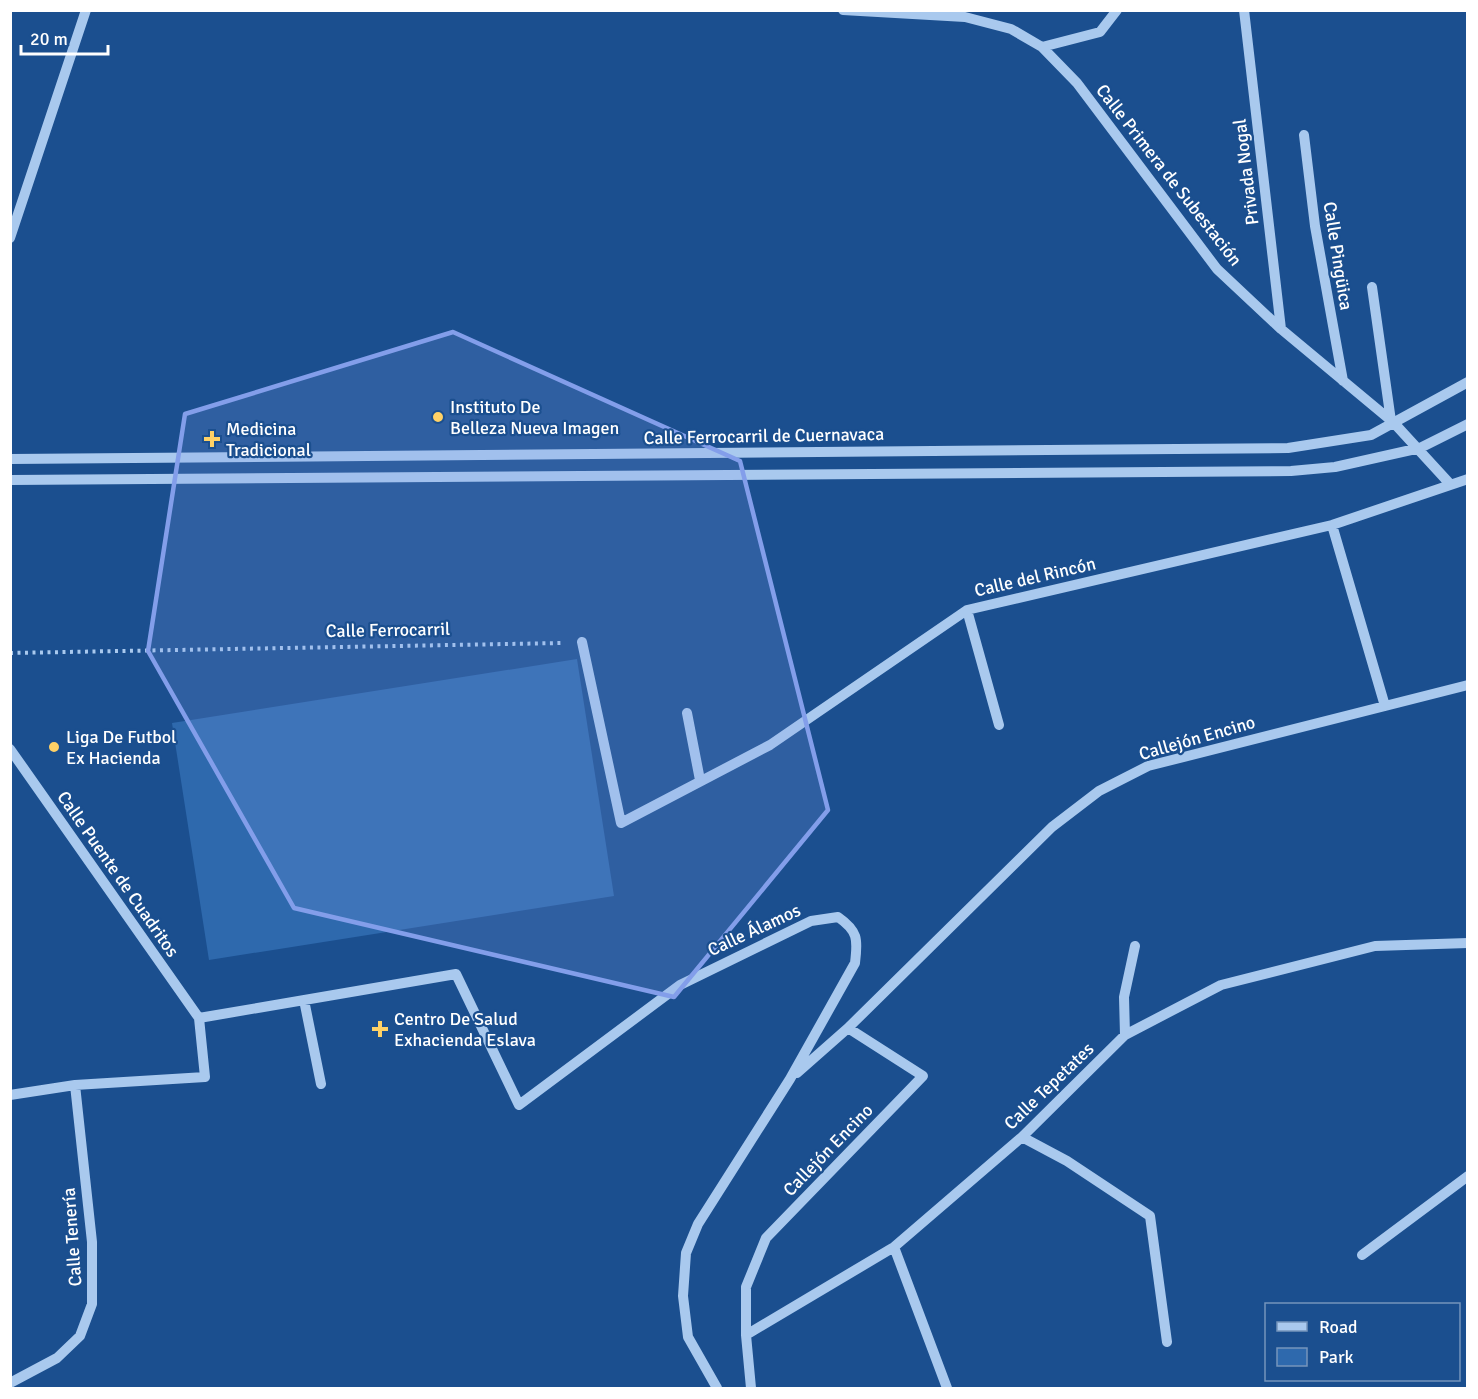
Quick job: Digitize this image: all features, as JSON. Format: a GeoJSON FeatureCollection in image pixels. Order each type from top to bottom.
{"type":"FeatureCollection","features":[{"type":"Feature","properties":{"kind":"street"},"geometry":{"type":"LineString","coordinates":[[10,237],[86,10]]}},
{"type":"Feature","properties":{"kind":"street","name":"Calle Primera de Subestación"},"geometry":{"type":"LineString","coordinates":[[843,10],[965,17],[1011,29],[1042,46],[1077,82],[1217,269],[1281,329],[1392,422],[1420,448],[1449,484]]}},
{"type":"Feature","properties":{"kind":"street"},"geometry":{"type":"LineString","coordinates":[[1042,46],[1100,32],[1117,10]]}},
{"type":"Feature","properties":{"kind":"street","name":"Privada Nogal"},"geometry":{"type":"LineString","coordinates":[[1244,10],[1281,329]]}},
{"type":"Feature","properties":{"kind":"street","name":"Calle Pingüica"},"geometry":{"type":"LineString","coordinates":[[1304,135],[1315,226],[1343,381]]}},
{"type":"Feature","properties":{"kind":"street"},"geometry":{"type":"LineString","coordinates":[[1372,287],[1392,422]]}},
{"type":"Feature","properties":{"kind":"street","name":"Calle Ferrocarril de Cuernavaca"},"geometry":{"type":"LineString","coordinates":[[10,459],[1288,447],[1371,435],[1467,382]]}},
{"type":"Feature","properties":{"kind":"street","name":"Calle Ferrocarril de Cuernavaca"},"geometry":{"type":"LineString","coordinates":[[10,480],[1291,471],[1335,466],[1420,448],[1467,424]]}},
{"type":"Feature","properties":{"kind":"street","name":"Calle del Rincón"},"geometry":{"type":"LineString","coordinates":[[582,642],[621,823],[770,745],[967,610],[1332,525],[1467,479]]}},
{"type":"Feature","properties":{"kind":"street"},"geometry":{"type":"LineString","coordinates":[[1332,525],[1386,705]]}},
{"type":"Feature","properties":{"kind":"street"},"geometry":{"type":"LineString","coordinates":[[967,610],[999,725]]}},
{"type":"Feature","properties":{"kind":"street","name":"Callejón Encino"},"geometry":{"type":"LineString","coordinates":[[790,1079],[848,1028],[1052,827],[1099,791],[1148,766],[1467,685]]}},
{"type":"Feature","properties":{"kind":"street"},"geometry":{"type":"LineString","coordinates":[[687,713],[700,780]]}},
{"type":"Feature","properties":{"kind":"street","name":"Calle Puente de Cuadritos"},"geometry":{"type":"LineString","coordinates":[[10,749],[199,1018],[206,1077],[75,1085],[10,1095]]}},
{"type":"Feature","properties":{"kind":"street","name":"Calle Álamos"},"geometry":{"type":"LineString","coordinates":[[304,1000],[456,974],[519,1106],[680,985],[811,921],[838,917],[853,927],[857,945],[855,963],[790,1079],[698,1224],[686,1253],[683,1296],[688,1336],[717,1389]]}},
{"type":"Feature","properties":{"kind":"street","name":"Calle Tepetates"},"geometry":{"type":"LineString","coordinates":[[746,1335],[894,1247],[1022,1137],[1125,1035],[1221,985],[1375,946],[1467,943]]}},
{"type":"Feature","properties":{"kind":"street"},"geometry":{"type":"LineString","coordinates":[[1125,1035],[1124,997],[1135,946]]}},
{"type":"Feature","properties":{"kind":"street"},"geometry":{"type":"LineString","coordinates":[[199,1018],[304,1000],[321,1084]]}},
{"type":"Feature","properties":{"kind":"street","name":"Callejón Encino"},"geometry":{"type":"LineString","coordinates":[[746,1335],[746,1287],[766,1238],[923,1076],[848,1028]]}},
{"type":"Feature","properties":{"kind":"street","name":"Calle Tenería"},"geometry":{"type":"LineString","coordinates":[[10,1383],[57,1358],[80,1336],[92,1304],[92,1242],[75,1085]]}},
{"type":"Feature","properties":{"kind":"street"},"geometry":{"type":"LineString","coordinates":[[1022,1137],[1067,1161],[1150,1216],[1167,1342]]}},
{"type":"Feature","properties":{"kind":"street"},"geometry":{"type":"LineString","coordinates":[[1362,1255],[1467,1176]]}},
{"type":"Feature","properties":{"kind":"street"},"geometry":{"type":"LineString","coordinates":[[894,1247],[947,1389]]}},
{"type":"Feature","properties":{"kind":"street"},"geometry":{"type":"LineString","coordinates":[[746,1335],[751,1389]]}},
{"type":"Feature","properties":{"kind":"path","name":"Calle Ferrocarril"},"geometry":{"type":"LineString","coordinates":[[10,653],[582,642]]}},
{"type":"Feature","properties":{"kind":"highlighted area"},"geometry":{"type":"Polygon","coordinates":[[[453,332],[740,461],[828,810],[674,997],[294,908],[148,651],[185,414],[453,332]]]}},
{"type":"Feature","properties":{"kind":"green space"},"geometry":{"type":"Polygon","coordinates":[[[577,659],[614,896],[209,960],[172,723],[577,659]]]}},
{"type":"Feature","properties":{"kind":"place","name":"Instituto De Belleza Nueva Imagen"},"geometry":{"type":"Point","coordinates":[438,417]}},
{"type":"Feature","properties":{"kind":"place","name":"Medicina Tradicional"},"geometry":{"type":"Point","coordinates":[212,439]}},
{"type":"Feature","properties":{"kind":"place","name":"Liga De Futbol Ex Hacienda"},"geometry":{"type":"Point","coordinates":[54,747]}},
{"type":"Feature","properties":{"kind":"place","name":"Centro De Salud Exhacienda Eslava"},"geometry":{"type":"Point","coordinates":[380,1029]}}]}
